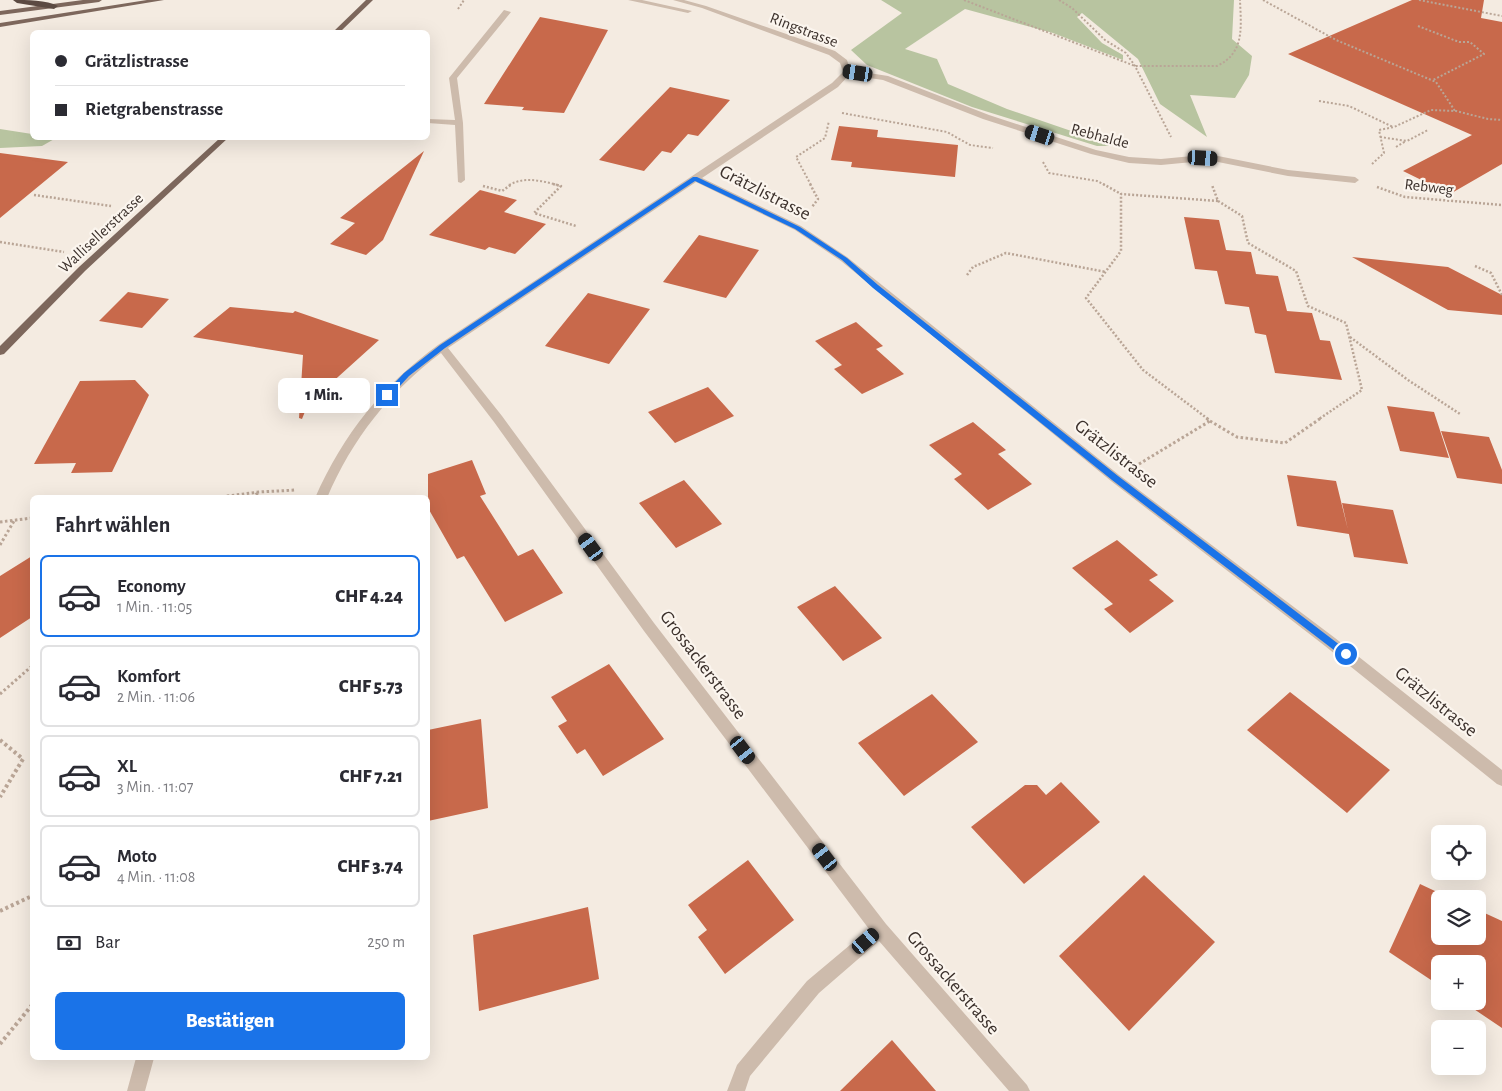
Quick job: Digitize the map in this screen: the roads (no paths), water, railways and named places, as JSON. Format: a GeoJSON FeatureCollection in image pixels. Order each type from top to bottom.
{"type":"FeatureCollection","features":[{"type":"Feature","properties":{"kind":"highway"},"geometry":{"type":"LineString","coordinates":[[18,0],[54,6]]}},
{"type":"Feature","properties":{"kind":"main road"},"geometry":{"type":"LineString","coordinates":[[0,13],[99,0]]}},
{"type":"Feature","properties":{"kind":"main road"},"geometry":{"type":"LineString","coordinates":[[0,25],[161,0]]}},
{"type":"Feature","properties":{"kind":"main road"},"geometry":{"type":"LineString","coordinates":[[338,30],[370,0]]}},
{"type":"Feature","properties":{"kind":"main road","name":"Wallisellerstrasse"},"geometry":{"type":"LineString","coordinates":[[0,352],[82,269],[222,140]]}},
{"type":"Feature","properties":{"kind":"street","name":"Ringstrasse"},"geometry":{"type":"LineString","coordinates":[[632,0],[744,22]]}},
{"type":"Feature","properties":{"kind":"street","name":"Ringstrasse"},"geometry":{"type":"LineString","coordinates":[[676,0],[704,7],[832,53],[844,62],[847,72]]}},
{"type":"Feature","properties":{"kind":"street"},"geometry":{"type":"LineString","coordinates":[[461,180],[453,78],[507,12]]}},
{"type":"Feature","properties":{"kind":"street"},"geometry":{"type":"LineString","coordinates":[[323,495],[354,437],[378,405],[406,375],[442,347],[835,85],[847,72]]}},
{"type":"Feature","properties":{"kind":"street","name":"Rebhalde"},"geometry":{"type":"LineString","coordinates":[[847,72],[885,78],[986,117],[1094,152],[1143,161],[1218,159],[1288,173],[1355,180]]}},
{"type":"Feature","properties":{"kind":"street"},"geometry":{"type":"LineString","coordinates":[[430,121],[458,123]]}},
{"type":"Feature","properties":{"kind":"street","name":"Grätzlistrasse"},"geometry":{"type":"LineString","coordinates":[[695,178],[798,228],[844,259],[1100,466],[1330,642],[1502,779]]}},
{"type":"Feature","properties":{"kind":"street","name":"Grossackerstrasse"},"geometry":{"type":"LineString","coordinates":[[442,347],[498,419],[649,627],[880,930],[1021,1091]]}},
{"type":"Feature","properties":{"kind":"street"},"geometry":{"type":"LineString","coordinates":[[736,1091],[743,1070],[813,987],[880,930]]}},
{"type":"Feature","properties":{"kind":"street"},"geometry":{"type":"LineString","coordinates":[[136,1091],[144,1060]]}}]}
